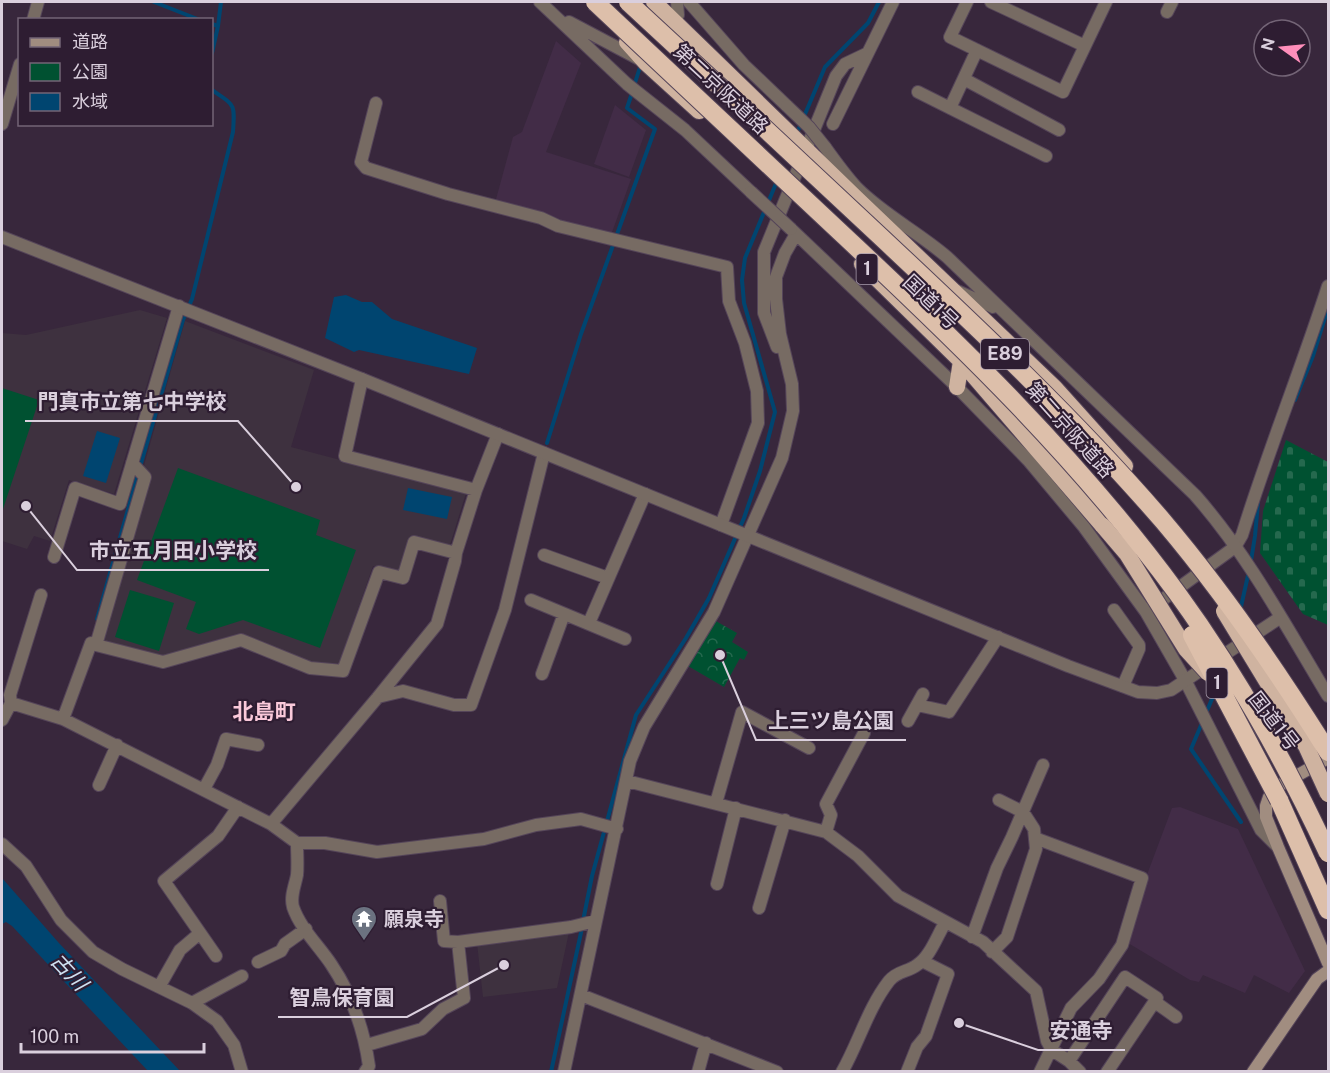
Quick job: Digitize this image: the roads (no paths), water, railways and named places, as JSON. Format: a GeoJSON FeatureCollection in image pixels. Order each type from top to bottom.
{"type":"FeatureCollection","features":[{"type":"Feature","properties":{"kind":"highway","name":"国道1号"},"geometry":{"type":"LineString","coordinates":[[592,2],[645,62],[780,186],[961,361],[1127,554],[1152,608],[1264,738],[1316,816],[1329,842]]}},
{"type":"Feature","properties":{"kind":"highway","name":"第二京阪道路"},"geometry":{"type":"LineString","coordinates":[[592,2],[918,305],[1019,406],[1073,464],[1139,544],[1215,648],[1263,728],[1329,853]]}},
{"type":"Feature","properties":{"kind":"highway","name":"第二京阪道路"},"geometry":{"type":"LineString","coordinates":[[628,2],[961,312],[1092,442],[1164,523],[1249,631],[1329,752]]}},
{"type":"Feature","properties":{"kind":"highway","name":"国道1号"},"geometry":{"type":"LineString","coordinates":[[654,2],[1055,388],[1140,482],[1201,572],[1241,643],[1306,746],[1329,794]]}},
{"type":"Feature","properties":{"kind":"highway"},"geometry":{"type":"LineString","coordinates":[[957,387],[961,361]]}},
{"type":"Feature","properties":{"kind":"highway"},"geometry":{"type":"LineString","coordinates":[[1073,464],[1173,601],[1208,662],[1279,800],[1329,910]]}},
{"type":"Feature","properties":{"kind":"main road"},"geometry":{"type":"LineString","coordinates":[[1329,758],[1277,787],[1269,797],[1266,806],[1266,817],[1329,963]]}},
{"type":"Feature","properties":{"kind":"main road"},"geometry":{"type":"LineString","coordinates":[[1253,1071],[1296,1013],[1317,980],[1329,970]]}},
{"type":"Feature","properties":{"kind":"street"},"geometry":{"type":"LineString","coordinates":[[34,18],[38,2]]}},
{"type":"Feature","properties":{"kind":"street"},"geometry":{"type":"LineString","coordinates":[[540,2],[630,87],[685,130],[957,387],[1015,446],[1152,608],[1185,680],[1261,830],[1278,846]]}},
{"type":"Feature","properties":{"kind":"street"},"geometry":{"type":"LineString","coordinates":[[675,22],[678,15],[677,2]]}},
{"type":"Feature","properties":{"kind":"street"},"geometry":{"type":"LineString","coordinates":[[689,2],[744,65],[809,128],[858,188],[889,214],[928,240],[1195,495],[1235,547],[1329,696]]}},
{"type":"Feature","properties":{"kind":"street"},"geometry":{"type":"LineString","coordinates":[[833,124],[893,2]]}},
{"type":"Feature","properties":{"kind":"street"},"geometry":{"type":"LineString","coordinates":[[967,2],[950,37],[1063,92],[1106,2]]}},
{"type":"Feature","properties":{"kind":"street"},"geometry":{"type":"LineString","coordinates":[[991,2],[1085,46]]}},
{"type":"Feature","properties":{"kind":"street"},"geometry":{"type":"LineString","coordinates":[[555,15],[645,62]]}},
{"type":"Feature","properties":{"kind":"street"},"geometry":{"type":"LineString","coordinates":[[950,108],[977,50]]}},
{"type":"Feature","properties":{"kind":"street"},"geometry":{"type":"LineString","coordinates":[[792,384],[764,313],[764,252],[780,186],[798,142],[845,64],[866,54]]}},
{"type":"Feature","properties":{"kind":"street"},"geometry":{"type":"LineString","coordinates":[[2,124],[18,71]]}},
{"type":"Feature","properties":{"kind":"street"},"geometry":{"type":"LineString","coordinates":[[964,79],[1059,130]]}},
{"type":"Feature","properties":{"kind":"street"},"geometry":{"type":"LineString","coordinates":[[918,92],[1046,156]]}},
{"type":"Feature","properties":{"kind":"street"},"geometry":{"type":"LineString","coordinates":[[376,103],[361,162],[366,168],[448,194],[541,218],[558,226],[727,267],[729,301],[745,343],[757,391],[758,423],[726,527]]}},
{"type":"Feature","properties":{"kind":"street"},"geometry":{"type":"LineString","coordinates":[[564,1071],[581,995],[591,922],[630,761],[644,727],[714,612],[746,535],[782,458],[793,411],[792,384],[780,334],[776,277],[794,232]]}},
{"type":"Feature","properties":{"kind":"street"},"geometry":{"type":"LineString","coordinates":[[2,237],[362,379],[1123,686],[1147,693],[1171,690],[1281,617]]}},
{"type":"Feature","properties":{"kind":"street"},"geometry":{"type":"LineString","coordinates":[[1152,608],[1235,547],[1242,535],[1329,286]]}},
{"type":"Feature","properties":{"kind":"street"},"geometry":{"type":"LineString","coordinates":[[950,287],[1002,311]]}},
{"type":"Feature","properties":{"kind":"street"},"geometry":{"type":"LineString","coordinates":[[54,557],[75,488],[120,504],[179,306]]}},
{"type":"Feature","properties":{"kind":"street"},"geometry":{"type":"LineString","coordinates":[[362,379],[345,456],[476,490]]}},
{"type":"Feature","properties":{"kind":"street"},"geometry":{"type":"LineString","coordinates":[[271,824],[437,624],[476,490],[498,434]]}},
{"type":"Feature","properties":{"kind":"street"},"geometry":{"type":"LineString","coordinates":[[378,697],[403,691],[454,705],[471,705],[505,610],[544,453]]}},
{"type":"Feature","properties":{"kind":"street"},"geometry":{"type":"LineString","coordinates":[[96,645],[145,477],[132,463]]}},
{"type":"Feature","properties":{"kind":"street"},"geometry":{"type":"LineString","coordinates":[[589,623],[645,494]]}},
{"type":"Feature","properties":{"kind":"street"},"geometry":{"type":"LineString","coordinates":[[63,719],[91,643],[163,662],[241,640],[310,668],[343,671],[379,572],[403,578],[414,542],[456,553]]}},
{"type":"Feature","properties":{"kind":"street"},"geometry":{"type":"LineString","coordinates":[[544,555],[608,578]]}},
{"type":"Feature","properties":{"kind":"street"},"geometry":{"type":"LineString","coordinates":[[2,720],[11,703],[10,695],[41,595]]}},
{"type":"Feature","properties":{"kind":"street"},"geometry":{"type":"LineString","coordinates":[[531,600],[625,639]]}},
{"type":"Feature","properties":{"kind":"street"},"geometry":{"type":"LineString","coordinates":[[1114,610],[1139,645],[1123,686]]}},
{"type":"Feature","properties":{"kind":"street"},"geometry":{"type":"LineString","coordinates":[[542,674],[564,614]]}},
{"type":"Feature","properties":{"kind":"street"},"geometry":{"type":"LineString","coordinates":[[908,721],[920,699],[949,712],[998,637]]}},
{"type":"Feature","properties":{"kind":"street"},"geometry":{"type":"LineString","coordinates":[[11,703],[63,719],[271,824],[297,843],[326,843],[377,852],[484,839],[536,825],[581,819],[614,829]]}},
{"type":"Feature","properties":{"kind":"street"},"geometry":{"type":"LineString","coordinates":[[716,803],[742,712],[809,748]]}},
{"type":"Feature","properties":{"kind":"street"},"geometry":{"type":"LineString","coordinates":[[826,832],[831,815],[826,804],[864,734]]}},
{"type":"Feature","properties":{"kind":"street"},"geometry":{"type":"LineString","coordinates":[[204,789],[217,765],[226,739],[258,745]]}},
{"type":"Feature","properties":{"kind":"street"},"geometry":{"type":"LineString","coordinates":[[99,785],[117,746]]}},
{"type":"Feature","properties":{"kind":"street"},"geometry":{"type":"LineString","coordinates":[[972,937],[997,868],[1043,765]]}},
{"type":"Feature","properties":{"kind":"street"},"geometry":{"type":"LineString","coordinates":[[627,781],[826,832],[858,856],[898,896],[983,942],[1036,991],[1047,1041],[1052,1050],[1080,1071]]}},
{"type":"Feature","properties":{"kind":"street"},"geometry":{"type":"LineString","coordinates":[[993,952],[1007,937],[1036,849],[1034,829],[1023,812],[999,800]]}},
{"type":"Feature","properties":{"kind":"street"},"geometry":{"type":"LineString","coordinates":[[216,956],[164,881],[218,836],[238,807]]}},
{"type":"Feature","properties":{"kind":"street"},"geometry":{"type":"LineString","coordinates":[[717,884],[736,808]]}},
{"type":"Feature","properties":{"kind":"street"},"geometry":{"type":"LineString","coordinates":[[759,908],[785,820]]}},
{"type":"Feature","properties":{"kind":"street"},"geometry":{"type":"LineString","coordinates":[[1035,838],[1142,878],[1122,945],[1099,979],[1071,1008],[1040,1071]]}},
{"type":"Feature","properties":{"kind":"street"},"geometry":{"type":"LineString","coordinates":[[297,843],[297,873],[292,892],[293,906],[306,929],[332,965],[357,1012],[367,1045],[369,1066],[365,1071]]}},
{"type":"Feature","properties":{"kind":"street"},"geometry":{"type":"LineString","coordinates":[[2,844],[26,866],[61,920],[93,952],[122,969],[192,1003],[217,1022],[234,1045],[242,1071]]}},
{"type":"Feature","properties":{"kind":"street"},"geometry":{"type":"LineString","coordinates":[[440,901],[444,941],[458,942],[591,922]]}},
{"type":"Feature","properties":{"kind":"street"},"geometry":{"type":"LineString","coordinates":[[842,1071],[881,992],[892,977],[916,967],[922,961],[945,923]]}},
{"type":"Feature","properties":{"kind":"street"},"geometry":{"type":"LineString","coordinates":[[258,962],[281,951],[285,944],[306,929]]}},
{"type":"Feature","properties":{"kind":"street"},"geometry":{"type":"LineString","coordinates":[[159,987],[180,950],[200,933]]}},
{"type":"Feature","properties":{"kind":"street"},"geometry":{"type":"LineString","coordinates":[[367,1045],[422,1029],[443,1009],[464,998],[458,942]]}},
{"type":"Feature","properties":{"kind":"street"},"geometry":{"type":"LineString","coordinates":[[907,1071],[917,1047],[926,1036],[948,975],[922,961]]}},
{"type":"Feature","properties":{"kind":"street"},"geometry":{"type":"LineString","coordinates":[[192,1003],[242,976]]}},
{"type":"Feature","properties":{"kind":"street"},"geometry":{"type":"LineString","coordinates":[[1069,1061],[1125,977],[1157,998],[1107,1071]]}},
{"type":"Feature","properties":{"kind":"street"},"geometry":{"type":"LineString","coordinates":[[581,995],[777,1071]]}},
{"type":"Feature","properties":{"kind":"street"},"geometry":{"type":"LineString","coordinates":[[1155,1002],[1176,1017]]}},
{"type":"Feature","properties":{"kind":"street"},"geometry":{"type":"LineString","coordinates":[[698,1071],[706,1043]]}},
{"type":"Feature","properties":{"kind":"water"},"geometry":{"type":"Polygon","coordinates":[[[346,295],[362,302],[372,302],[392,319],[477,348],[469,374],[359,350],[354,352],[325,338],[334,297],[346,295]]]}},
{"type":"Feature","properties":{"kind":"water"},"geometry":{"type":"Polygon","coordinates":[[[97,431],[120,438],[106,483],[83,476],[97,431]]]}},
{"type":"Feature","properties":{"kind":"water"},"geometry":{"type":"Polygon","coordinates":[[[408,488],[452,497],[447,519],[403,510],[408,488]]]}},
{"type":"Feature","properties":{"kind":"water","name":"古川"},"geometry":{"type":"Polygon","coordinates":[[[2,878],[58,942],[180,1071],[148,1071],[12,926],[6,922],[2,924],[2,878]]]}},
{"type":"Feature","properties":{"kind":"waterway"},"geometry":{"type":"LineString","coordinates":[[154,2],[195,18]]}},
{"type":"Feature","properties":{"kind":"waterway"},"geometry":{"type":"LineString","coordinates":[[213,48],[221,2]]}},
{"type":"Feature","properties":{"kind":"waterway"},"geometry":{"type":"LineString","coordinates":[[797,133],[825,67],[868,23],[879,2]]}},
{"type":"Feature","properties":{"kind":"waterway"},"geometry":{"type":"LineString","coordinates":[[213,24],[218,26]]}},
{"type":"Feature","properties":{"kind":"waterway"},"geometry":{"type":"LineString","coordinates":[[634,86],[641,64]]}},
{"type":"Feature","properties":{"kind":"waterway"},"geometry":{"type":"LineString","coordinates":[[140,467],[183,320],[192,299],[233,132],[232,106],[213,91]]}},
{"type":"Feature","properties":{"kind":"waterway"},"geometry":{"type":"LineString","coordinates":[[547,443],[581,334],[655,129],[627,108],[632,93]]}},
{"type":"Feature","properties":{"kind":"waterway"},"geometry":{"type":"LineString","coordinates":[[583,921],[592,876],[636,715],[709,598],[744,518],[760,471],[775,412],[744,303],[742,280],[745,258],[777,181]]}},
{"type":"Feature","properties":{"kind":"waterway"},"geometry":{"type":"LineString","coordinates":[[1295,400],[1313,356],[1328,308]]}},
{"type":"Feature","properties":{"kind":"waterway"},"geometry":{"type":"LineString","coordinates":[[97,619],[138,474]]}},
{"type":"Feature","properties":{"kind":"waterway"},"geometry":{"type":"LineString","coordinates":[[1251,561],[1258,503]]}},
{"type":"Feature","properties":{"kind":"waterway"},"geometry":{"type":"LineString","coordinates":[[1240,611],[1249,571]]}},
{"type":"Feature","properties":{"kind":"waterway"},"geometry":{"type":"LineString","coordinates":[[1206,713],[1215,692]]}},
{"type":"Feature","properties":{"kind":"waterway"},"geometry":{"type":"LineString","coordinates":[[1202,723],[1191,749],[1241,822]]}},
{"type":"Feature","properties":{"kind":"waterway"},"geometry":{"type":"LineString","coordinates":[[551,1072],[582,928]]}},
{"type":"Feature","properties":{"kind":"place","name":"門真市立第七中学校"},"geometry":{"type":"Point","coordinates":[296,487]}},
{"type":"Feature","properties":{"kind":"place","name":"市立五月田小学校"},"geometry":{"type":"Point","coordinates":[26,506]}},
{"type":"Feature","properties":{"kind":"place","name":"上三ツ島公園"},"geometry":{"type":"Point","coordinates":[720,655]}},
{"type":"Feature","properties":{"kind":"place","name":"願泉寺"},"geometry":{"type":"Point","coordinates":[364,942]}},
{"type":"Feature","properties":{"kind":"place","name":"智鳥保育園"},"geometry":{"type":"Point","coordinates":[504,965]}},
{"type":"Feature","properties":{"kind":"place","name":"安通寺"},"geometry":{"type":"Point","coordinates":[959,1023]}},
{"type":"Feature","properties":{"kind":"district","name":"北島町"},"geometry":{"type":"Point","coordinates":[264,712]}}]}
